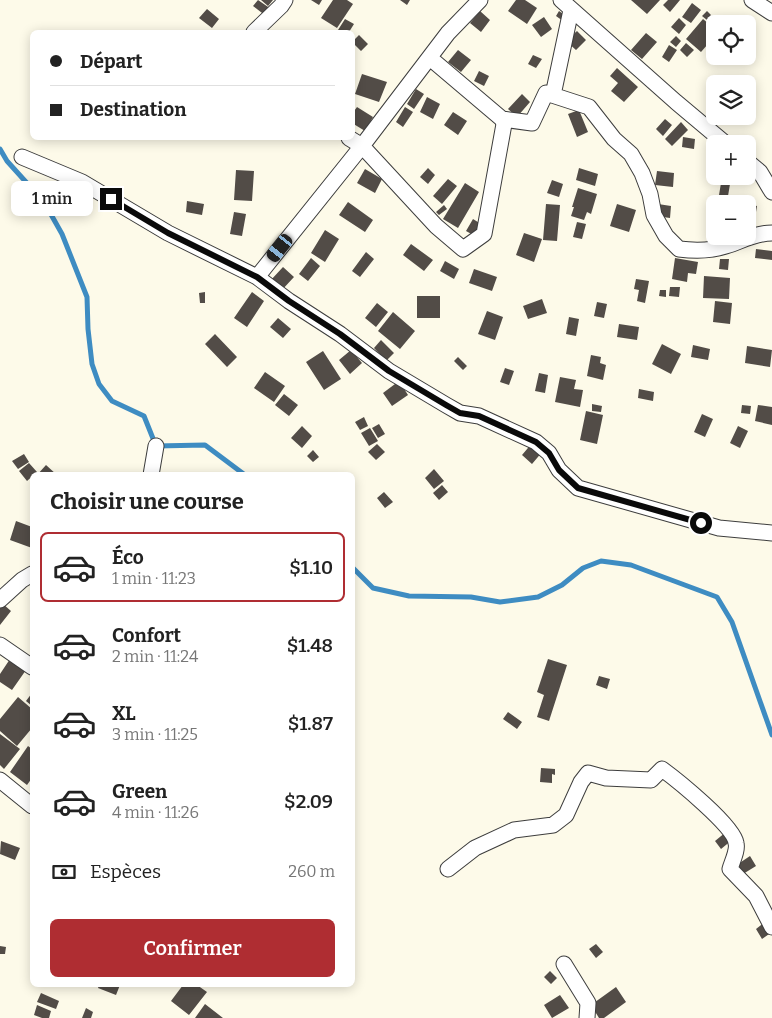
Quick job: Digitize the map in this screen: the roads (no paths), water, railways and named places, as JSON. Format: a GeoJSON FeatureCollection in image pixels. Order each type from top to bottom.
{"type":"FeatureCollection","features":[{"type":"Feature","properties":{"kind":"street"},"geometry":{"type":"LineString","coordinates":[[256,30],[285,0]]}},
{"type":"Feature","properties":{"kind":"street"},"geometry":{"type":"LineString","coordinates":[[257,277],[362,146],[448,33],[480,0]]}},
{"type":"Feature","properties":{"kind":"street"},"geometry":{"type":"LineString","coordinates":[[752,0],[772,13]]}},
{"type":"Feature","properties":{"kind":"street"},"geometry":{"type":"LineString","coordinates":[[553,95],[566,5]]}},
{"type":"Feature","properties":{"kind":"street"},"geometry":{"type":"LineString","coordinates":[[566,5],[715,135]]}},
{"type":"Feature","properties":{"kind":"street"},"geometry":{"type":"LineString","coordinates":[[352,140],[362,146],[436,226],[463,249],[484,234],[504,124],[502,120],[430,58]]}},
{"type":"Feature","properties":{"kind":"street"},"geometry":{"type":"LineString","coordinates":[[502,120],[532,123],[546,94],[589,107],[614,139],[631,154],[642,173],[650,194],[654,215],[666,236],[679,249],[696,251],[724,247],[761,233],[772,233]]}},
{"type":"Feature","properties":{"kind":"street"},"geometry":{"type":"LineString","coordinates":[[22,156],[82,182],[168,233],[257,277],[289,301],[340,334],[389,371],[460,413],[479,416],[536,442],[549,453],[559,470],[578,488],[719,528],[772,533]]}},
{"type":"Feature","properties":{"kind":"street"},"geometry":{"type":"LineString","coordinates":[[756,169],[772,192]]}},
{"type":"Feature","properties":{"kind":"street"},"geometry":{"type":"LineString","coordinates":[[152,472],[156,446]]}},
{"type":"Feature","properties":{"kind":"street"},"geometry":{"type":"LineString","coordinates":[[0,600],[30,575]]}},
{"type":"Feature","properties":{"kind":"street"},"geometry":{"type":"LineString","coordinates":[[0,645],[30,666]]}},
{"type":"Feature","properties":{"kind":"street"},"geometry":{"type":"LineString","coordinates":[[448,869],[475,848],[514,830],[553,825],[566,815],[580,782],[588,773],[606,778],[651,780],[662,769],[686,786],[731,830],[737,843],[730,870],[756,896],[772,927]]}},
{"type":"Feature","properties":{"kind":"street"},"geometry":{"type":"LineString","coordinates":[[0,780],[30,804]]}},
{"type":"Feature","properties":{"kind":"street"},"geometry":{"type":"LineString","coordinates":[[564,964],[588,1003],[587,1018]]}},
{"type":"Feature","properties":{"kind":"waterway"},"geometry":{"type":"LineString","coordinates":[[0,149],[7,161],[44,202],[62,234],[87,297],[92,364],[99,384],[112,401],[144,416],[156,446],[205,445],[241,472]]}},
{"type":"Feature","properties":{"kind":"waterway"},"geometry":{"type":"LineString","coordinates":[[355,570],[373,588],[409,596],[471,597],[500,602],[538,597],[562,585],[583,568],[601,561],[631,565],[717,597],[732,622],[772,735]]}}]}
